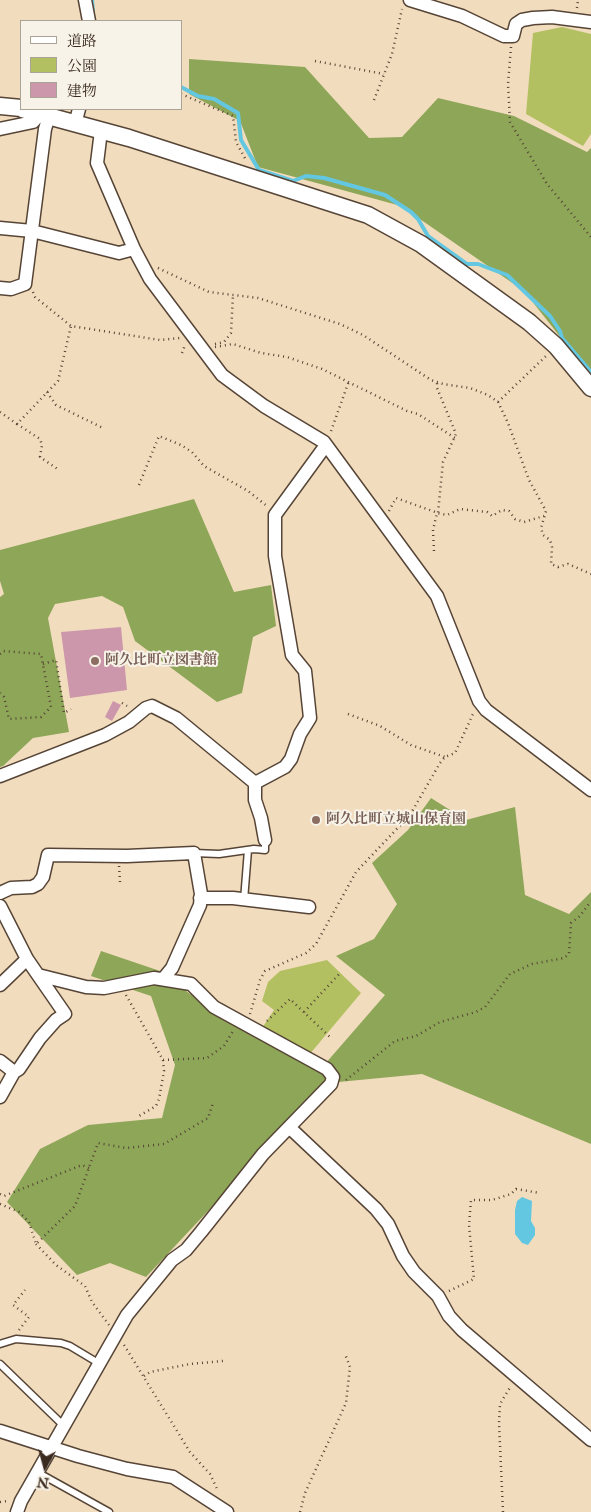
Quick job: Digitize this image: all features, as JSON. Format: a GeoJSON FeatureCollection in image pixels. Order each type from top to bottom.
{"type":"FeatureCollection","features":[{"type":"Feature","properties":{"kind":"street"},"geometry":{"type":"LineString","coordinates":[[85,0],[89,20]]}},
{"type":"Feature","properties":{"kind":"street"},"geometry":{"type":"LineString","coordinates":[[410,0],[462,16],[504,36],[512,36],[516,24],[528,19],[552,17],[591,22]]}},
{"type":"Feature","properties":{"kind":"street"},"geometry":{"type":"LineString","coordinates":[[0,106],[20,109]]}},
{"type":"Feature","properties":{"kind":"street"},"geometry":{"type":"LineString","coordinates":[[26,110],[45,115],[77,116],[101,132],[360,212],[393,227],[421,244],[500,299],[556,346],[591,388]]}},
{"type":"Feature","properties":{"kind":"street"},"geometry":{"type":"LineString","coordinates":[[0,129],[33,122],[45,115]]}},
{"type":"Feature","properties":{"kind":"street"},"geometry":{"type":"LineString","coordinates":[[0,288],[11,289],[25,284],[45,129],[45,115]]}},
{"type":"Feature","properties":{"kind":"street"},"geometry":{"type":"LineString","coordinates":[[101,132],[97,163],[134,249],[144,269],[222,375],[264,406],[325,443],[437,596],[479,701],[486,710],[554,764],[591,790]]}},
{"type":"Feature","properties":{"kind":"street"},"geometry":{"type":"LineString","coordinates":[[0,228],[32,232],[119,253],[134,249]]}},
{"type":"Feature","properties":{"kind":"street"},"geometry":{"type":"LineString","coordinates":[[255,783],[285,767],[291,759],[300,734],[310,718],[305,671],[292,655],[275,556],[275,515],[325,443]]}},
{"type":"Feature","properties":{"kind":"street"},"geometry":{"type":"LineString","coordinates":[[0,776],[105,736],[129,722],[146,708],[152,706],[176,718],[255,783]]}},
{"type":"Feature","properties":{"kind":"street"},"geometry":{"type":"LineString","coordinates":[[255,783],[255,800],[265,840]]}},
{"type":"Feature","properties":{"kind":"street"},"geometry":{"type":"LineString","coordinates":[[0,892],[11,888],[38,884],[43,877],[48,855],[127,856],[194,853],[200,898],[195,918],[172,968],[164,979]]}},
{"type":"Feature","properties":{"kind":"street"},"geometry":{"type":"LineString","coordinates":[[200,898],[244,900],[309,907]]}},
{"type":"Feature","properties":{"kind":"street"},"geometry":{"type":"LineString","coordinates":[[0,906],[27,960],[65,1014],[56,1020],[40,1038],[19,1069],[14,1072],[0,1098]]}},
{"type":"Feature","properties":{"kind":"street"},"geometry":{"type":"LineString","coordinates":[[0,985],[27,960]]}},
{"type":"Feature","properties":{"kind":"street"},"geometry":{"type":"LineString","coordinates":[[17,1512],[20,1500],[100,1364],[126,1315],[172,1260],[186,1250],[263,1154],[331,1084],[332,1074],[247,1024],[214,1007],[191,984],[164,979],[104,988],[86,987],[38,975]]}},
{"type":"Feature","properties":{"kind":"street"},"geometry":{"type":"LineString","coordinates":[[0,1061],[14,1072]]}},
{"type":"Feature","properties":{"kind":"street"},"geometry":{"type":"LineString","coordinates":[[290,1127],[376,1209],[388,1224],[403,1256],[414,1272],[438,1296],[449,1316],[462,1330],[591,1440]]}},
{"type":"Feature","properties":{"kind":"street"},"geometry":{"type":"LineString","coordinates":[[0,1431],[51,1448],[127,1469],[173,1477],[225,1511]]}},
{"type":"Feature","properties":{"kind":"lane"},"geometry":{"type":"LineString","coordinates":[[194,853],[229,854],[248,850],[265,850],[265,840]]}},
{"type":"Feature","properties":{"kind":"lane"},"geometry":{"type":"LineString","coordinates":[[244,900],[248,850]]}},
{"type":"Feature","properties":{"kind":"lane"},"geometry":{"type":"LineString","coordinates":[[0,1344],[14,1340],[70,1346],[100,1364]]}},
{"type":"Feature","properties":{"kind":"lane"},"geometry":{"type":"LineString","coordinates":[[0,1364],[64,1426]]}},
{"type":"Feature","properties":{"kind":"lane"},"geometry":{"type":"LineString","coordinates":[[37,1472],[109,1512]]}},
{"type":"Feature","properties":{"kind":"path"},"geometry":{"type":"LineString","coordinates":[[374,100],[392,54],[405,0]]}},
{"type":"Feature","properties":{"kind":"path"},"geometry":{"type":"LineString","coordinates":[[512,36],[508,84],[510,122],[547,184],[591,237]]}},
{"type":"Feature","properties":{"kind":"path"},"geometry":{"type":"LineString","coordinates":[[315,61],[384,74]]}},
{"type":"Feature","properties":{"kind":"path"},"geometry":{"type":"LineString","coordinates":[[182,94],[233,116],[236,142],[252,171],[250,177]]}},
{"type":"Feature","properties":{"kind":"path"},"geometry":{"type":"LineString","coordinates":[[144,269],[157,267],[198,288],[258,298],[340,324],[363,335],[393,357],[437,383],[470,388],[488,395],[498,402],[508,423],[529,480],[546,511],[541,528],[543,535],[550,540],[552,547],[551,564],[558,567],[568,564],[591,574]]}},
{"type":"Feature","properties":{"kind":"path"},"geometry":{"type":"LineString","coordinates":[[25,284],[30,285],[35,297],[71,326],[160,340],[187,338]]}},
{"type":"Feature","properties":{"kind":"path"},"geometry":{"type":"LineString","coordinates":[[233,295],[231,333],[224,342],[209,346],[219,347],[234,344],[261,353],[287,357],[349,381],[407,411],[418,414],[455,438]]}},
{"type":"Feature","properties":{"kind":"path"},"geometry":{"type":"LineString","coordinates":[[17,424],[58,381],[71,326]]}},
{"type":"Feature","properties":{"kind":"path"},"geometry":{"type":"LineString","coordinates":[[498,402],[556,346]]}},
{"type":"Feature","properties":{"kind":"path"},"geometry":{"type":"LineString","coordinates":[[325,443],[349,381]]}},
{"type":"Feature","properties":{"kind":"path"},"geometry":{"type":"LineString","coordinates":[[434,551],[433,530],[443,462],[455,438],[455,429],[437,388],[437,383]]}},
{"type":"Feature","properties":{"kind":"path"},"geometry":{"type":"LineString","coordinates":[[47,392],[56,405],[103,428]]}},
{"type":"Feature","properties":{"kind":"path"},"geometry":{"type":"LineString","coordinates":[[0,412],[40,439],[42,444],[40,457],[59,470]]}},
{"type":"Feature","properties":{"kind":"path"},"geometry":{"type":"LineString","coordinates":[[138,485],[159,436],[192,452],[204,466],[248,491],[275,515]]}},
{"type":"Feature","properties":{"kind":"path"},"geometry":{"type":"LineString","coordinates":[[382,520],[396,498],[447,515],[460,509],[487,512],[492,516],[502,510],[509,511],[515,519],[524,522],[544,516]]}},
{"type":"Feature","properties":{"kind":"path"},"geometry":{"type":"LineString","coordinates":[[0,654],[3,651],[41,654],[51,707],[41,717],[9,719],[4,697],[0,693]]}},
{"type":"Feature","properties":{"kind":"path"},"geometry":{"type":"LineString","coordinates":[[42,664],[56,660],[64,713],[71,709]]}},
{"type":"Feature","properties":{"kind":"path"},"geometry":{"type":"LineString","coordinates":[[247,1024],[260,980],[265,971],[306,952],[316,944],[356,872],[403,823],[445,757],[455,753],[479,701]]}},
{"type":"Feature","properties":{"kind":"path"},"geometry":{"type":"LineString","coordinates":[[122,703],[127,706]]}},
{"type":"Feature","properties":{"kind":"path"},"geometry":{"type":"LineString","coordinates":[[348,714],[380,726],[412,745],[445,757]]}},
{"type":"Feature","properties":{"kind":"path"},"geometry":{"type":"LineString","coordinates":[[345,1080],[395,1041],[416,1036],[440,1022],[476,1012],[485,1007],[510,974],[532,964],[564,958],[569,954],[571,923],[580,916],[591,901]]}},
{"type":"Feature","properties":{"kind":"path"},"geometry":{"type":"LineString","coordinates":[[304,1012],[341,972]]}},
{"type":"Feature","properties":{"kind":"path"},"geometry":{"type":"LineString","coordinates":[[121,984],[131,1007],[157,1046],[163,1060],[162,1084],[156,1106],[139,1116]]}},
{"type":"Feature","properties":{"kind":"path"},"geometry":{"type":"LineString","coordinates":[[261,1032],[269,1018],[290,999],[332,1039]]}},
{"type":"Feature","properties":{"kind":"path"},"geometry":{"type":"LineString","coordinates":[[163,1060],[207,1058],[224,1046],[234,1028]]}},
{"type":"Feature","properties":{"kind":"path"},"geometry":{"type":"LineString","coordinates":[[36,1244],[75,1206],[98,1143],[126,1148],[164,1144],[208,1118],[213,1103]]}},
{"type":"Feature","properties":{"kind":"path"},"geometry":{"type":"LineString","coordinates":[[0,1194],[4,1196],[82,1165],[90,1168]]}},
{"type":"Feature","properties":{"kind":"path"},"geometry":{"type":"LineString","coordinates":[[438,1296],[474,1279],[469,1225],[471,1200],[492,1200],[511,1194],[516,1189],[540,1193]]}},
{"type":"Feature","properties":{"kind":"path"},"geometry":{"type":"LineString","coordinates":[[0,1204],[19,1212],[29,1222],[36,1244],[56,1265],[85,1286],[92,1302],[144,1376],[190,1452],[210,1474],[224,1503],[225,1511]]}},
{"type":"Feature","properties":{"kind":"path"},"geometry":{"type":"LineString","coordinates":[[14,1340],[29,1317],[14,1305],[25,1290]]}},
{"type":"Feature","properties":{"kind":"path"},"geometry":{"type":"LineString","coordinates":[[300,1512],[305,1493],[346,1403],[350,1367],[345,1354]]}},
{"type":"Feature","properties":{"kind":"path"},"geometry":{"type":"LineString","coordinates":[[144,1376],[150,1372],[181,1366],[223,1361]]}},
{"type":"Feature","properties":{"kind":"path"},"geometry":{"type":"LineString","coordinates":[[503,1512],[499,1412],[503,1396],[518,1377]]}},
{"type":"Feature","properties":{"kind":"green space"},"geometry":{"type":"Polygon","coordinates":[[[562,27],[591,34],[591,134],[583,146],[526,114],[533,33],[562,27]]]}},
{"type":"Feature","properties":{"kind":"green space"},"geometry":{"type":"Polygon","coordinates":[[[189,59],[305,67],[369,138],[402,137],[438,98],[514,116],[587,152],[591,148],[591,376],[524,291],[401,206],[258,167],[240,121],[189,94],[189,59]]]}},
{"type":"Feature","properties":{"kind":"green space"},"geometry":{"type":"Polygon","coordinates":[[[194,499],[234,592],[271,585],[276,626],[253,637],[242,693],[217,702],[135,641],[123,607],[102,596],[55,604],[48,618],[69,732],[33,738],[0,767],[0,597],[4,594],[0,581],[0,550],[194,499]]]}},
{"type":"Feature","properties":{"kind":"green space"},"geometry":{"type":"Polygon","coordinates":[[[431,798],[466,820],[515,807],[525,895],[569,914],[591,892],[591,1144],[422,1074],[328,1083],[146,1277],[110,1263],[77,1275],[7,1202],[40,1149],[88,1125],[162,1118],[175,1065],[151,996],[91,976],[101,951],[160,971],[190,994],[224,1004],[244,1018],[325,1064],[385,995],[336,956],[374,939],[397,904],[372,863],[408,830],[431,798]]]}},
{"type":"Feature","properties":{"kind":"green space"},"geometry":{"type":"Polygon","coordinates":[[[327,960],[361,993],[309,1055],[262,1028],[274,1010],[262,1001],[268,982],[280,971],[327,960]]]}},
{"type":"Feature","properties":{"kind":"water"},"geometry":{"type":"Polygon","coordinates":[[[522,1197],[532,1201],[531,1221],[535,1228],[535,1235],[528,1245],[522,1243],[515,1234],[515,1210],[517,1201],[522,1197]]]}},
{"type":"Feature","properties":{"kind":"building","name":"阿久比町立図書館"},"geometry":{"type":"Polygon","coordinates":[[[121,627],[127,690],[70,698],[61,632],[121,627]]]}},
{"type":"Feature","properties":{"kind":"building"},"geometry":{"type":"Polygon","coordinates":[[[113,701],[121,705],[112,721],[105,717],[113,701]]]}},
{"type":"Feature","properties":{"kind":"waterway"},"geometry":{"type":"LineString","coordinates":[[92,0],[93,12]]}},
{"type":"Feature","properties":{"kind":"waterway"},"geometry":{"type":"LineString","coordinates":[[182,88],[198,96],[214,99],[238,113],[241,140],[259,170],[293,181],[306,176],[324,178],[385,195],[411,212],[418,219],[428,236],[467,264],[478,264],[507,275],[550,316],[560,331],[562,338],[591,372]]}},
{"type":"Feature","properties":{"kind":"place","name":"阿久比町立図書館"},"geometry":{"type":"Point","coordinates":[95,661]}},
{"type":"Feature","properties":{"kind":"place","name":"阿久比町立城山保育園"},"geometry":{"type":"Point","coordinates":[316,820]}}]}
